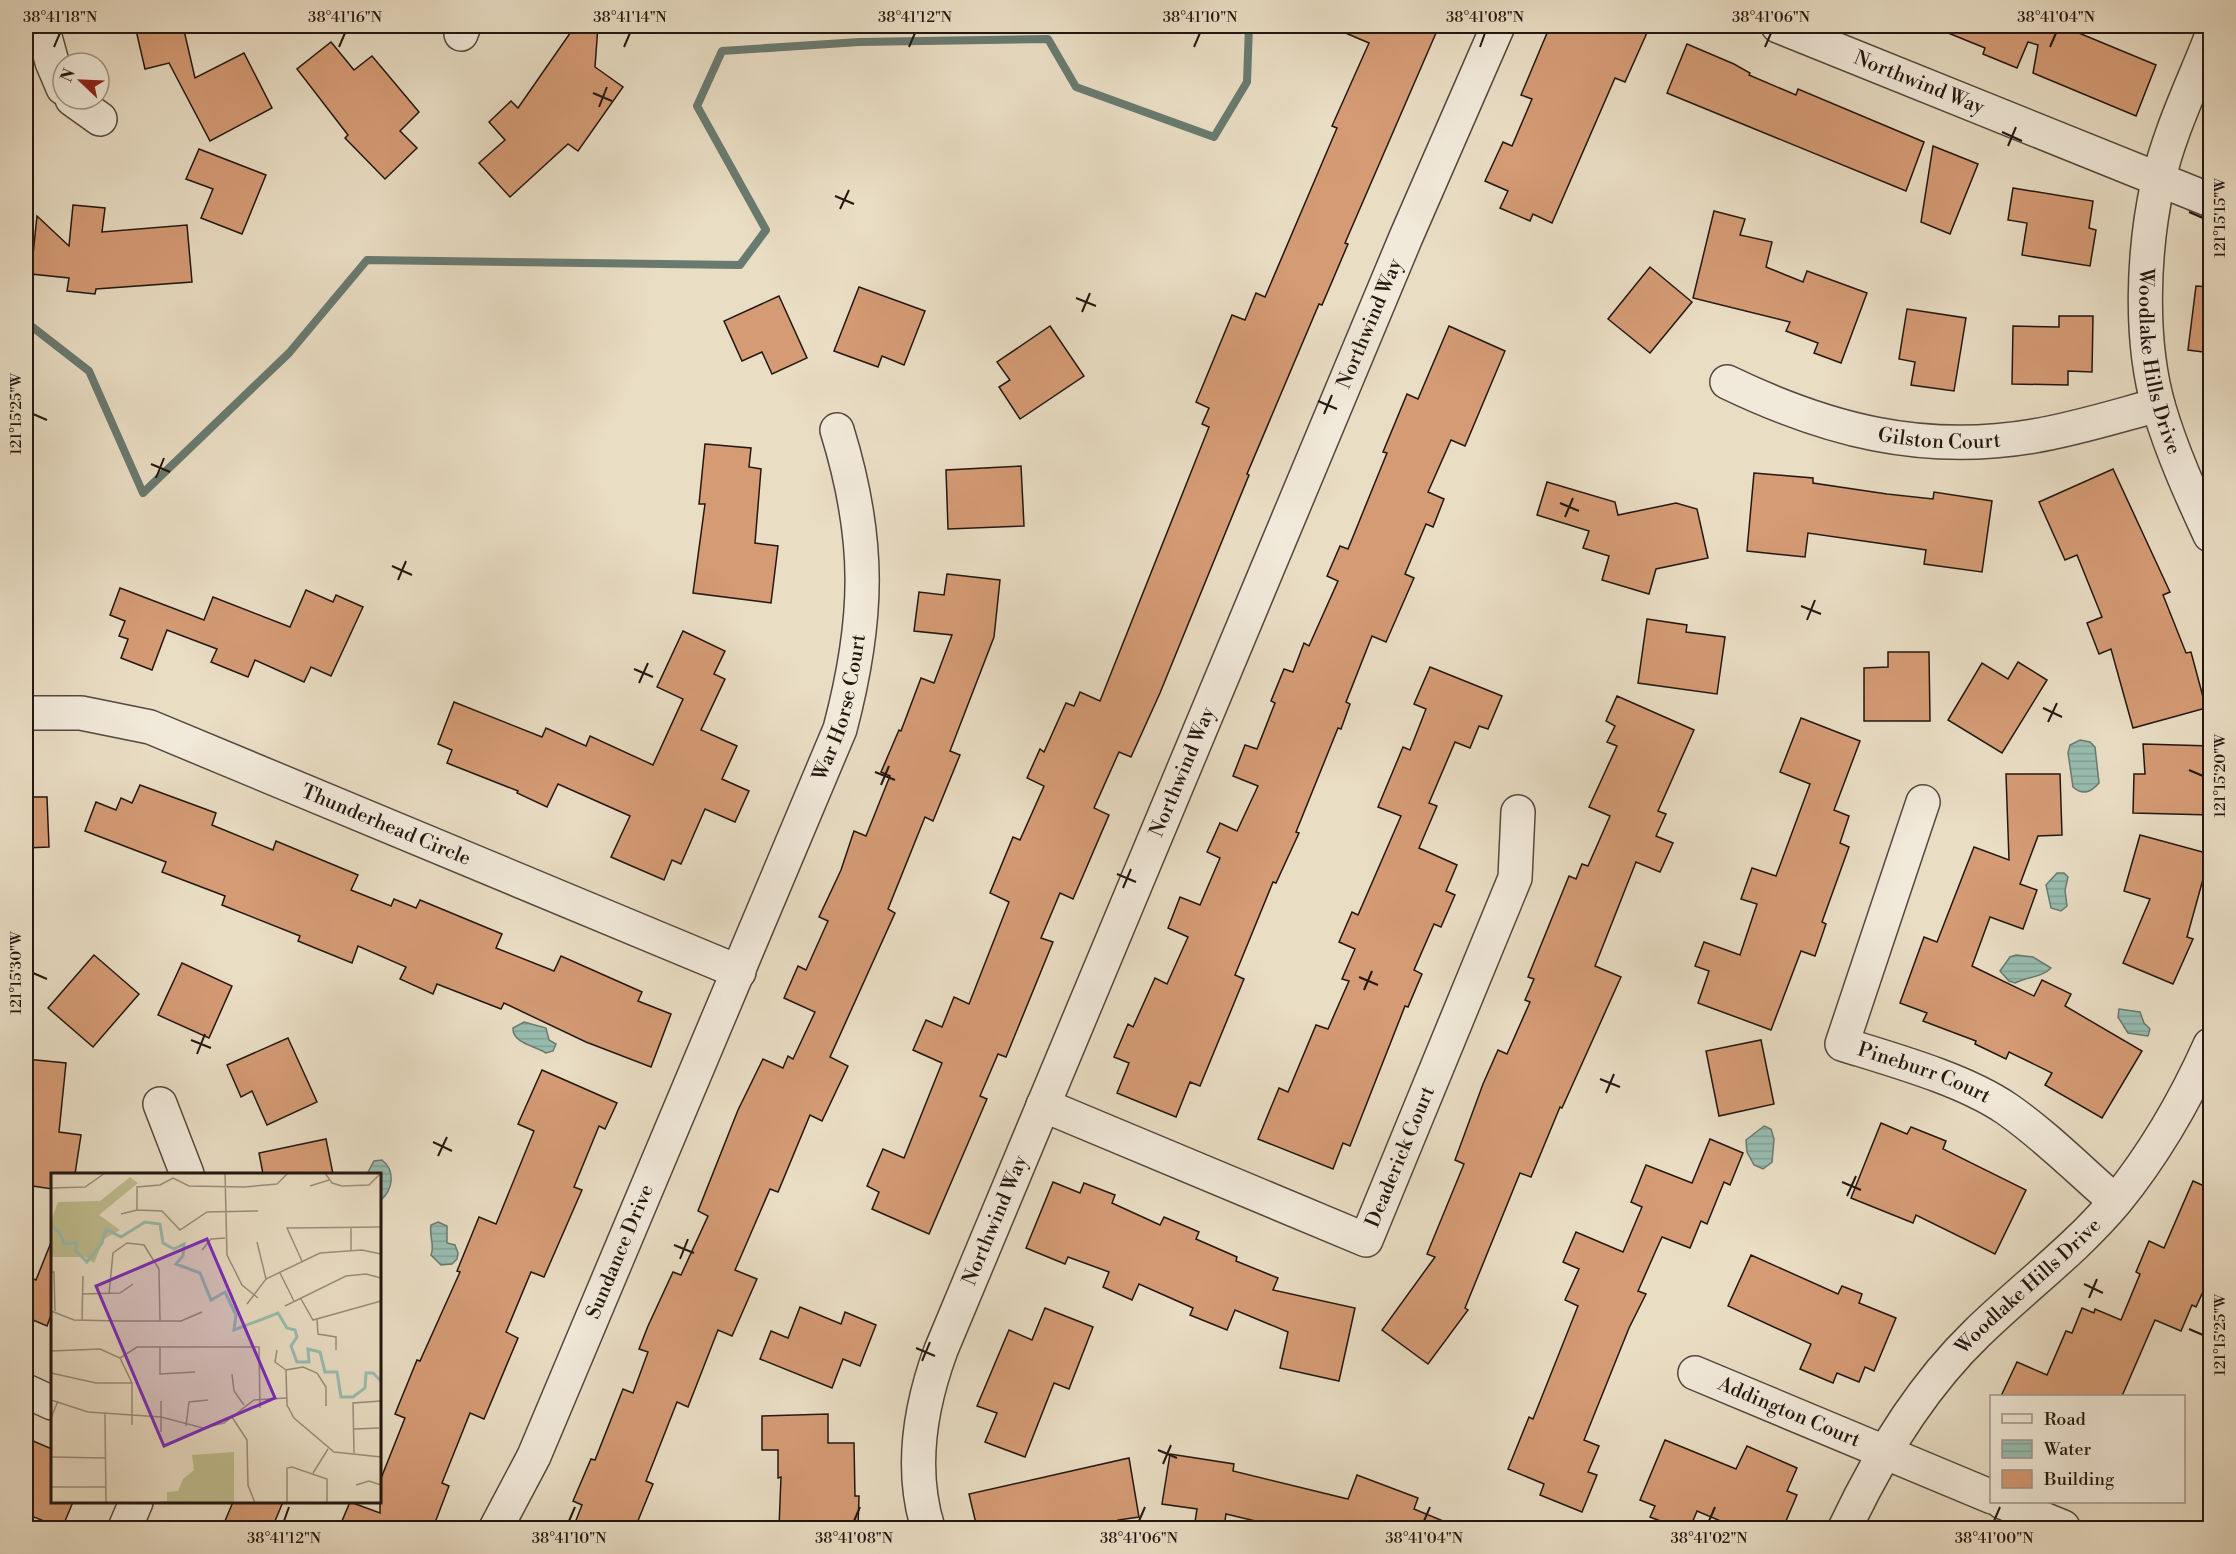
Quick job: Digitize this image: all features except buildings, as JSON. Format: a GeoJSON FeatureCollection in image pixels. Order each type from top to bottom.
{"type":"FeatureCollection","features":[{"type":"Feature","properties":{"kind":"street"},"geometry":{"type":"LineString","coordinates":[[42,26],[51,58]]}},
{"type":"Feature","properties":{"kind":"street","name":"Northwind Way"},"geometry":{"type":"LineString","coordinates":[[928,1528],[919,1474],[920,1430],[929,1382],[1406,237],[1498,26]]}},
{"type":"Feature","properties":{"kind":"street","name":"Northwind Way"},"geometry":{"type":"LineString","coordinates":[[1778,26],[2159,180]]}},
{"type":"Feature","properties":{"kind":"street","name":"Woodlake Hills Drive"},"geometry":{"type":"LineString","coordinates":[[2211,40],[2178,120],[2159,180],[2147,254],[2146,296],[2149,352],[2158,405],[2187,485],[2211,535]]}},
{"type":"Feature","properties":{"kind":"street"},"geometry":{"type":"LineString","coordinates":[[89,111],[100,119]]}},
{"type":"Feature","properties":{"kind":"street"},"geometry":{"type":"LineString","coordinates":[[2159,180],[2211,200]]}},
{"type":"Feature","properties":{"kind":"street","name":"Gilston Court"},"geometry":{"type":"LineString","coordinates":[[1727,382],[1781,408],[1833,425],[1938,443],[1991,442],[2036,436],[2158,405]]}},
{"type":"Feature","properties":{"kind":"street","name":"War Horse Court"},"geometry":{"type":"LineString","coordinates":[[738,972],[840,729],[854,676],[862,622],[863,560],[857,506],[837,430]]}},
{"type":"Feature","properties":{"kind":"street","name":"Thunderhead Circle"},"geometry":{"type":"LineString","coordinates":[[26,713],[81,713],[116,718],[168,734],[738,972]]}},
{"type":"Feature","properties":{"kind":"street","name":"Pineburr Court"},"geometry":{"type":"LineString","coordinates":[[1923,802],[1842,1044],[1903,1063],[1977,1093],[2007,1109],[2115,1201]]}},
{"type":"Feature","properties":{"kind":"street","name":"Deaderick Court"},"geometry":{"type":"LineString","coordinates":[[1043,1105],[1366,1240],[1515,878],[1518,813]]}},
{"type":"Feature","properties":{"kind":"street","name":"Sundance Drive"},"geometry":{"type":"LineString","coordinates":[[496,1528],[534,1456],[738,972]]}},
{"type":"Feature","properties":{"kind":"street","name":"Woodlake Hills Drive"},"geometry":{"type":"LineString","coordinates":[[1845,1528],[1884,1452],[1928,1388],[1976,1334],[2083,1236],[2115,1201],[2155,1149],[2187,1096],[2211,1045]]}},
{"type":"Feature","properties":{"kind":"street"},"geometry":{"type":"LineString","coordinates":[[160,1104],[187,1173]]}},
{"type":"Feature","properties":{"kind":"street","name":"Addington Court"},"geometry":{"type":"LineString","coordinates":[[1695,1373],[1990,1496]]}},
{"type":"Feature","properties":{"kind":"street"},"geometry":{"type":"LineString","coordinates":[[26,1391],[51,1403]]}},
{"type":"Feature","properties":{"kind":"street"},"geometry":{"type":"LineString","coordinates":[[125,1528],[136,1503]]}},
{"type":"Feature","properties":{"kind":"street"},"geometry":{"type":"LineString","coordinates":[[2004,1503],[2063,1527]]}},
{"type":"Feature","properties":{"kind":"water"},"geometry":{"type":"Polygon","coordinates":[[[2080,740],[2090,742],[2095,747],[2099,783],[2087,792],[2073,787],[2068,753],[2070,745],[2080,740]]]}},
{"type":"Feature","properties":{"kind":"water"},"geometry":{"type":"Polygon","coordinates":[[[2057,873],[2064,873],[2068,877],[2065,890],[2067,906],[2061,911],[2051,908],[2046,885],[2057,873]]]}},
{"type":"Feature","properties":{"kind":"water"},"geometry":{"type":"Polygon","coordinates":[[[2016,955],[2033,957],[2051,968],[2044,973],[2015,983],[2009,981],[2000,971],[2010,957],[2016,955]]]}},
{"type":"Feature","properties":{"kind":"water"},"geometry":{"type":"Polygon","coordinates":[[[2119,1009],[2140,1012],[2144,1023],[2150,1029],[2148,1036],[2128,1033],[2118,1017],[2119,1009]]]}},
{"type":"Feature","properties":{"kind":"water"},"geometry":{"type":"Polygon","coordinates":[[[524,1022],[546,1028],[549,1040],[556,1044],[553,1051],[546,1053],[525,1044],[516,1037],[513,1028],[524,1022]]]}},
{"type":"Feature","properties":{"kind":"water"},"geometry":{"type":"Polygon","coordinates":[[[1764,1126],[1771,1129],[1774,1139],[1772,1162],[1763,1169],[1754,1165],[1747,1152],[1746,1140],[1764,1126]]]}},
{"type":"Feature","properties":{"kind":"water"},"geometry":{"type":"Polygon","coordinates":[[[382,1160],[391,1175],[388,1192],[381,1200],[381,1173],[368,1173],[374,1161],[382,1160]]]}},
{"type":"Feature","properties":{"kind":"water"},"geometry":{"type":"Polygon","coordinates":[[[438,1222],[447,1226],[447,1243],[455,1245],[458,1253],[457,1259],[452,1264],[441,1265],[431,1255],[431,1225],[438,1222]]]}},
{"type":"Feature","properties":{"kind":"waterway"},"geometry":{"type":"LineString","coordinates":[[26,322],[89,371],[143,493],[289,353],[367,260],[740,265],[766,230],[697,106],[722,51],[859,42],[1048,39],[1076,87],[1214,137],[1247,82],[1249,26]]}}]}
